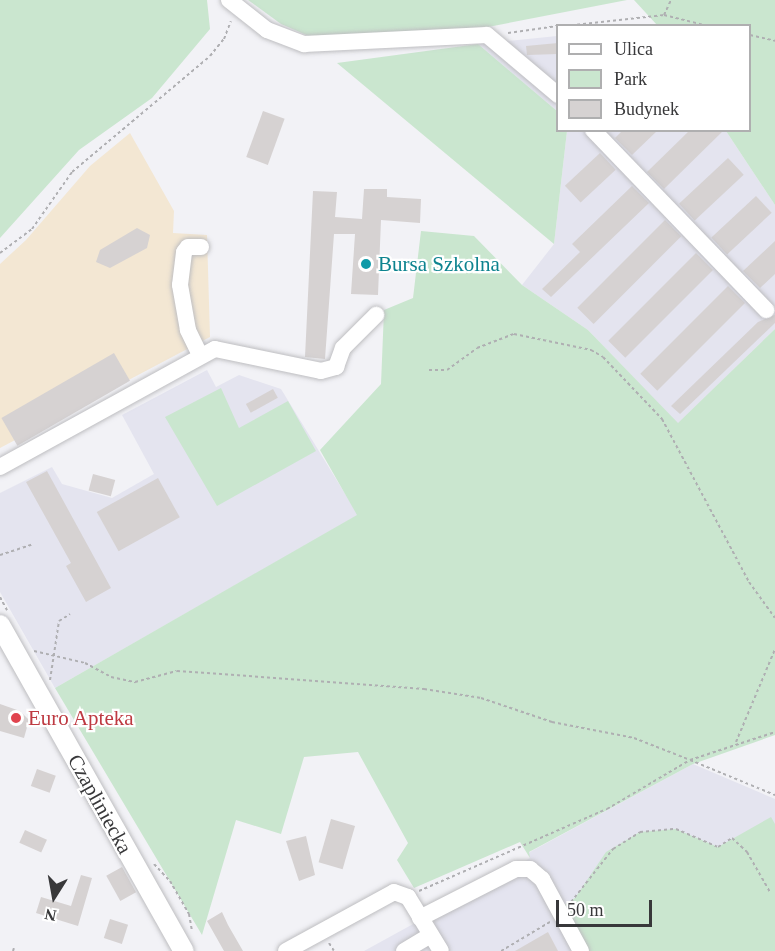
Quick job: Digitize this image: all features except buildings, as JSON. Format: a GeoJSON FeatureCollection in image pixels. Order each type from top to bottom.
{"type":"FeatureCollection","features":[{"type":"Feature","properties":{"kind":"main road","name":"Czapliniecka"},"geometry":{"type":"LineString","coordinates":[[0,625],[184,951]]}},
{"type":"Feature","properties":{"kind":"street"},"geometry":{"type":"LineString","coordinates":[[231,2],[267,30],[304,44],[487,35],[556,94]]}},
{"type":"Feature","properties":{"kind":"street"},"geometry":{"type":"LineString","coordinates":[[594,132],[766,310]]}},
{"type":"Feature","properties":{"kind":"street"},"geometry":{"type":"LineString","coordinates":[[200,355],[188,330],[180,285],[184,252],[188,247],[201,247]]}},
{"type":"Feature","properties":{"kind":"street"},"geometry":{"type":"LineString","coordinates":[[0,467],[200,355],[227,349],[321,371],[336,367],[343,348],[376,315]]}},
{"type":"Feature","properties":{"kind":"street"},"geometry":{"type":"LineString","coordinates":[[420,918],[506,873],[530,869],[542,879],[581,951]]}},
{"type":"Feature","properties":{"kind":"street"},"geometry":{"type":"LineString","coordinates":[[286,951],[381,897],[394,892],[408,897],[441,951]]}},
{"type":"Feature","properties":{"kind":"street"},"geometry":{"type":"LineString","coordinates":[[404,951],[431,935]]}},
{"type":"Feature","properties":{"kind":"path"},"geometry":{"type":"LineString","coordinates":[[664,15],[671,0]]}},
{"type":"Feature","properties":{"kind":"path"},"geometry":{"type":"LineString","coordinates":[[0,253],[32,230],[72,172],[210,56],[224,39],[231,2]]}},
{"type":"Feature","properties":{"kind":"path"},"geometry":{"type":"LineString","coordinates":[[583,24],[664,15],[700,24]]}},
{"type":"Feature","properties":{"kind":"path"},"geometry":{"type":"LineString","coordinates":[[487,35],[556,26]]}},
{"type":"Feature","properties":{"kind":"path"},"geometry":{"type":"LineString","coordinates":[[751,35],[775,41]]}},
{"type":"Feature","properties":{"kind":"path"},"geometry":{"type":"LineString","coordinates":[[429,370],[447,370],[477,348],[514,334],[591,350],[603,357],[662,419],[749,582],[775,618]]}},
{"type":"Feature","properties":{"kind":"path"},"geometry":{"type":"LineString","coordinates":[[0,555],[31,545]]}},
{"type":"Feature","properties":{"kind":"path"},"geometry":{"type":"LineString","coordinates":[[50,680],[59,621],[70,614]]}},
{"type":"Feature","properties":{"kind":"path"},"geometry":{"type":"LineString","coordinates":[[736,742],[775,648]]}},
{"type":"Feature","properties":{"kind":"path"},"geometry":{"type":"LineString","coordinates":[[34,651],[85,663],[111,677],[135,682],[177,671],[207,672],[481,698],[552,722],[634,738],[775,795]]}},
{"type":"Feature","properties":{"kind":"path"},"geometry":{"type":"LineString","coordinates":[[408,897],[429,885],[607,809],[690,760],[736,742],[775,732]]}},
{"type":"Feature","properties":{"kind":"path"},"geometry":{"type":"LineString","coordinates":[[501,951],[561,916],[606,855],[640,832],[676,830],[718,847],[732,838],[747,852],[770,892]]}},
{"type":"Feature","properties":{"kind":"shaded area"},"geometry":{"type":"Polygon","coordinates":[[[556,36],[556,110],[478,44],[556,36]]]}},
{"type":"Feature","properties":{"kind":"shaded area"},"geometry":{"type":"Polygon","coordinates":[[[567,132],[727,132],[775,205],[775,329],[678,424],[588,330],[522,285],[554,244],[567,132]]]}},
{"type":"Feature","properties":{"kind":"shaded area"},"geometry":{"type":"Polygon","coordinates":[[[130,133],[174,211],[173,233],[207,235],[210,337],[0,448],[0,264],[26,240],[90,166],[130,133]]]}},
{"type":"Feature","properties":{"kind":"shaded area"},"geometry":{"type":"Polygon","coordinates":[[[207,370],[216,387],[239,375],[281,389],[358,515],[55,688],[0,592],[0,493],[52,467],[62,484],[112,498],[154,474],[122,415],[207,370]]]}},
{"type":"Feature","properties":{"kind":"shaded area"},"geometry":{"type":"Polygon","coordinates":[[[693,764],[775,799],[775,951],[364,951],[415,923],[441,915],[530,858],[528,853],[693,764]]]}},
{"type":"Feature","properties":{"kind":"green space"},"geometry":{"type":"Polygon","coordinates":[[[0,0],[207,0],[210,29],[152,98],[79,150],[0,238],[0,0]]]}},
{"type":"Feature","properties":{"kind":"green space"},"geometry":{"type":"Polygon","coordinates":[[[248,0],[627,0],[488,27],[311,37],[281,24],[248,0]]]}},
{"type":"Feature","properties":{"kind":"green space"},"geometry":{"type":"Polygon","coordinates":[[[634,0],[775,0],[775,205],[727,132],[751,132],[751,24],[656,24],[634,0]]]}},
{"type":"Feature","properties":{"kind":"green space"},"geometry":{"type":"Polygon","coordinates":[[[478,44],[556,110],[556,132],[567,132],[554,244],[337,63],[478,44]]]}},
{"type":"Feature","properties":{"kind":"green space"},"geometry":{"type":"Polygon","coordinates":[[[421,231],[474,236],[522,285],[588,330],[678,423],[775,329],[775,735],[693,764],[529,852],[530,858],[520,842],[414,888],[397,860],[408,843],[358,752],[304,757],[281,834],[236,820],[202,935],[55,688],[357,515],[320,450],[381,384],[384,310],[413,298],[421,231]]]}},
{"type":"Feature","properties":{"kind":"green space"},"geometry":{"type":"Polygon","coordinates":[[[221,388],[239,428],[288,401],[316,451],[217,506],[165,417],[221,388]]]}},
{"type":"Feature","properties":{"kind":"green space"},"geometry":{"type":"Polygon","coordinates":[[[771,817],[775,824],[775,951],[587,951],[561,907],[575,898],[606,852],[640,832],[676,829],[718,847],[771,817]]]}},
{"type":"Feature","properties":{"kind":"place","name":"Bursa Szkolna"},"geometry":{"type":"Point","coordinates":[366,264]}},
{"type":"Feature","properties":{"kind":"place","name":"Euro Apteka"},"geometry":{"type":"Point","coordinates":[16,718]}}]}
